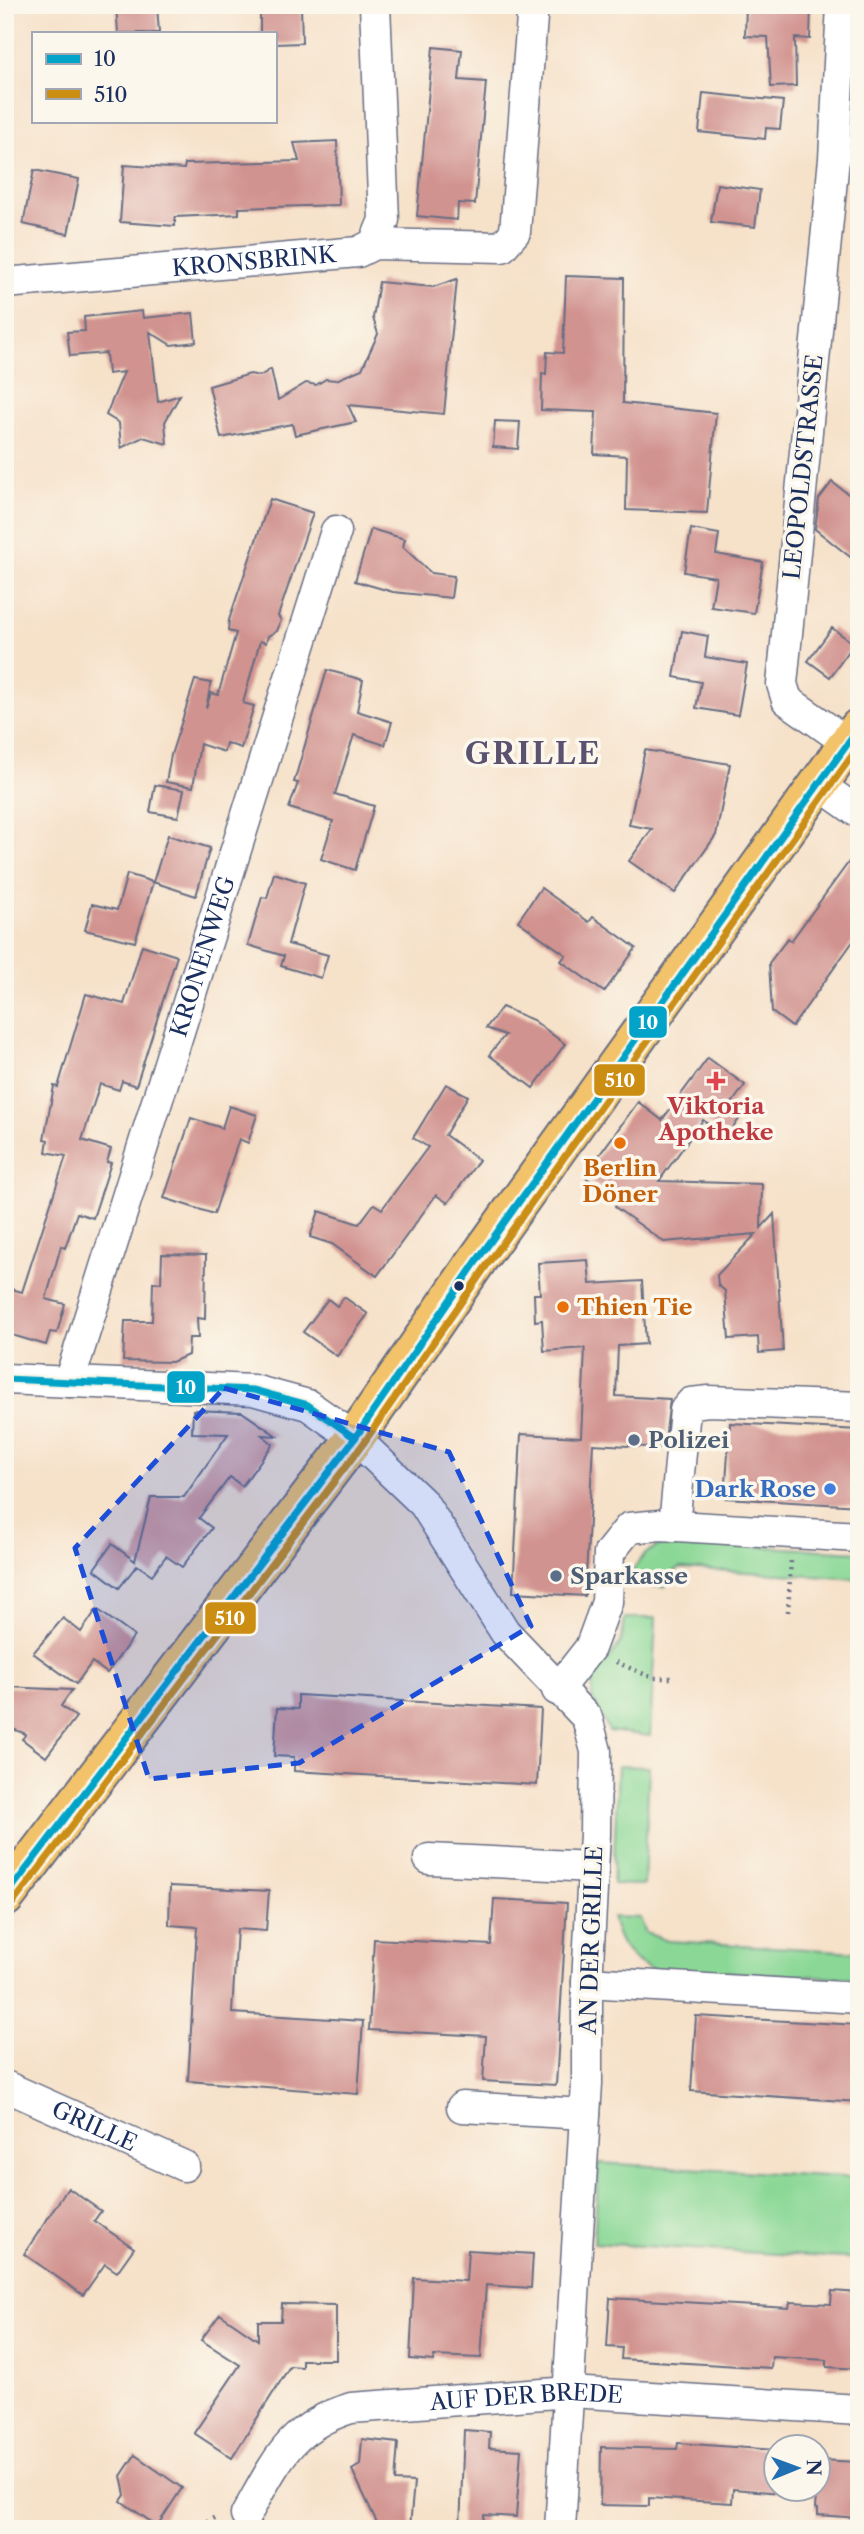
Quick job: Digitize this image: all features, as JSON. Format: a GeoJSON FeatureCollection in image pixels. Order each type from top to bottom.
{"type":"FeatureCollection","features":[{"type":"Feature","properties":{"kind":"main road"},"geometry":{"type":"LineString","coordinates":[[5,1897],[355,1438],[478,1259],[853,735]]}},
{"type":"Feature","properties":{"kind":"street"},"geometry":{"type":"LineString","coordinates":[[374,244],[384,220],[375,5]]}},
{"type":"Feature","properties":{"kind":"street","name":"KRONSBRINK"},"geometry":{"type":"LineString","coordinates":[[5,283],[358,251],[374,244],[502,247],[515,232],[533,5]]}},
{"type":"Feature","properties":{"kind":"street","name":"LEOPOLDSTRASSE"},"geometry":{"type":"LineString","coordinates":[[842,5],[834,159],[782,684],[787,700],[853,735]]}},
{"type":"Feature","properties":{"kind":"street"},"geometry":{"type":"LineString","coordinates":[[834,159],[859,135]]}},
{"type":"Feature","properties":{"kind":"street","name":"KRONENWEG"},"geometry":{"type":"LineString","coordinates":[[69,1382],[336,531]]}},
{"type":"Feature","properties":{"kind":"street"},"geometry":{"type":"LineString","coordinates":[[817,784],[859,813]]}},
{"type":"Feature","properties":{"kind":"street","name":"AN DER GRILLE"},"geometry":{"type":"LineString","coordinates":[[5,1379],[253,1390],[308,1405],[355,1438],[424,1504],[505,1632],[557,1690],[587,1718],[596,1751],[585,2114],[560,2529]]}},
{"type":"Feature","properties":{"kind":"street"},"geometry":{"type":"LineString","coordinates":[[674,1526],[685,1410],[691,1404],[709,1401],[859,1407]]}},
{"type":"Feature","properties":{"kind":"street"},"geometry":{"type":"LineString","coordinates":[[557,1690],[590,1648],[607,1602],[609,1553],[629,1528],[674,1526],[859,1537]]}},
{"type":"Feature","properties":{"kind":"street"},"geometry":{"type":"LineString","coordinates":[[429,1859],[593,1867]]}},
{"type":"Feature","properties":{"kind":"street"},"geometry":{"type":"LineString","coordinates":[[587,1982],[859,1998]]}},
{"type":"Feature","properties":{"kind":"street","name":"GRILLE"},"geometry":{"type":"LineString","coordinates":[[5,2086],[184,2166]]}},
{"type":"Feature","properties":{"kind":"street"},"geometry":{"type":"LineString","coordinates":[[462,2107],[585,2114]]}},
{"type":"Feature","properties":{"kind":"street","name":"AUF DER BREDE"},"geometry":{"type":"LineString","coordinates":[[246,2515],[274,2465],[292,2441],[323,2417],[351,2408],[569,2392],[859,2410]]}},
{"type":"Feature","properties":{"kind":"path"},"geometry":{"type":"LineString","coordinates":[[788,1612],[793,1533]]}},
{"type":"Feature","properties":{"kind":"path"},"geometry":{"type":"LineString","coordinates":[[590,1648],[653,1678],[673,1678]]}},
{"type":"Feature","properties":{"kind":"highlighted area"},"geometry":{"type":"Polygon","coordinates":[[[224,1388],[449,1452],[531,1626],[299,1763],[149,1779],[75,1548],[224,1388]]]}},
{"type":"Feature","properties":{"kind":"green space"},"geometry":{"type":"Polygon","coordinates":[[[672,1542],[859,1552],[859,1579],[680,1568],[668,1574],[665,1587],[627,1585],[643,1556],[656,1547],[672,1542]]]}},
{"type":"Feature","properties":{"kind":"green space"},"geometry":{"type":"Polygon","coordinates":[[[625,1618],[656,1618],[650,1736],[609,1731],[592,1697],[593,1680],[621,1642],[625,1618]]]}},
{"type":"Feature","properties":{"kind":"green space"},"geometry":{"type":"Polygon","coordinates":[[[618,1766],[649,1767],[644,1885],[613,1884],[618,1766]]]}},
{"type":"Feature","properties":{"kind":"green space"},"geometry":{"type":"Polygon","coordinates":[[[612,1917],[640,1918],[646,1933],[668,1941],[859,1952],[859,1978],[651,1969],[625,1949],[617,1935],[612,1917]]]}},
{"type":"Feature","properties":{"kind":"green space"},"geometry":{"type":"Polygon","coordinates":[[[599,2163],[859,2178],[859,2259],[594,2243],[599,2163]]]}},
{"type":"Feature","properties":{"kind":"building"},"geometry":{"type":"Polygon","coordinates":[[[116,5],[157,5],[159,32],[118,32],[116,5]]]}},
{"type":"Feature","properties":{"kind":"building"},"geometry":{"type":"Polygon","coordinates":[[[260,5],[301,5],[302,43],[276,44],[276,32],[260,32],[260,5]]]}},
{"type":"Feature","properties":{"kind":"building"},"geometry":{"type":"Polygon","coordinates":[[[746,5],[811,5],[810,39],[795,38],[796,86],[771,87],[768,37],[745,36],[746,5]]]}},
{"type":"Feature","properties":{"kind":"building"},"geometry":{"type":"Polygon","coordinates":[[[433,47],[462,50],[459,80],[486,82],[475,204],[458,203],[457,220],[417,216],[433,47]]]}},
{"type":"Feature","properties":{"kind":"building"},"geometry":{"type":"Polygon","coordinates":[[[703,93],[783,101],[780,129],[766,128],[765,139],[699,132],[703,93]]]}},
{"type":"Feature","properties":{"kind":"building"},"geometry":{"type":"Polygon","coordinates":[[[337,141],[339,205],[239,208],[239,214],[175,217],[175,226],[120,222],[124,165],[184,169],[185,164],[299,161],[294,143],[337,141]]]}},
{"type":"Feature","properties":{"kind":"building"},"geometry":{"type":"Polygon","coordinates":[[[34,170],[79,179],[68,234],[23,224],[34,170]]]}},
{"type":"Feature","properties":{"kind":"building"},"geometry":{"type":"Polygon","coordinates":[[[717,184],[760,190],[755,227],[711,222],[717,184]]]}},
{"type":"Feature","properties":{"kind":"building"},"geometry":{"type":"Polygon","coordinates":[[[566,276],[624,278],[623,403],[716,413],[707,513],[626,510],[627,456],[594,454],[596,412],[541,410],[542,373],[546,374],[547,352],[563,353],[566,276]]]}},
{"type":"Feature","properties":{"kind":"building"},"geometry":{"type":"Polygon","coordinates":[[[457,279],[444,414],[348,405],[356,422],[295,435],[292,424],[221,438],[209,386],[250,374],[260,376],[271,369],[278,400],[306,383],[316,385],[326,379],[336,380],[362,369],[378,334],[373,318],[379,282],[433,287],[457,279]]]}},
{"type":"Feature","properties":{"kind":"building"},"geometry":{"type":"Polygon","coordinates":[[[142,311],[143,318],[193,313],[196,342],[171,345],[150,332],[158,402],[180,395],[165,422],[167,444],[143,437],[121,448],[119,423],[106,415],[124,372],[108,374],[106,353],[70,356],[67,332],[85,331],[84,317],[142,311]]]}},
{"type":"Feature","properties":{"kind":"building"},"geometry":{"type":"Polygon","coordinates":[[[495,421],[520,422],[518,449],[493,447],[495,421]]]}},
{"type":"Feature","properties":{"kind":"building"},"geometry":{"type":"Polygon","coordinates":[[[832,482],[859,502],[859,564],[815,529],[819,499],[832,482]]]}},
{"type":"Feature","properties":{"kind":"building"},"geometry":{"type":"Polygon","coordinates":[[[270,499],[313,513],[278,616],[281,620],[277,631],[268,636],[266,643],[260,641],[243,703],[254,706],[241,748],[226,743],[224,752],[200,744],[193,787],[166,782],[171,755],[195,680],[211,683],[206,708],[211,693],[218,695],[236,633],[228,631],[229,620],[270,499]]]}},
{"type":"Feature","properties":{"kind":"building"},"geometry":{"type":"Polygon","coordinates":[[[371,529],[405,539],[403,547],[431,573],[454,576],[451,598],[393,592],[355,581],[371,529]]]}},
{"type":"Feature","properties":{"kind":"building"},"geometry":{"type":"Polygon","coordinates":[[[691,529],[719,534],[716,554],[763,562],[754,613],[711,607],[716,577],[684,572],[691,529]]]}},
{"type":"Feature","properties":{"kind":"building"},"geometry":{"type":"Polygon","coordinates":[[[832,628],[854,644],[830,677],[808,661],[832,628]]]}},
{"type":"Feature","properties":{"kind":"building"},"geometry":{"type":"Polygon","coordinates":[[[682,631],[708,636],[705,657],[747,664],[738,715],[696,708],[701,682],[674,677],[682,631]]]}},
{"type":"Feature","properties":{"kind":"building"},"geometry":{"type":"Polygon","coordinates":[[[327,670],[363,680],[357,711],[392,722],[385,745],[354,735],[335,794],[374,806],[355,870],[321,859],[333,821],[289,808],[327,670]]]}},
{"type":"Feature","properties":{"kind":"building"},"geometry":{"type":"Polygon","coordinates":[[[645,750],[730,764],[716,835],[675,893],[629,861],[652,829],[629,825],[645,750]]]}},
{"type":"Feature","properties":{"kind":"building"},"geometry":{"type":"Polygon","coordinates":[[[155,785],[184,790],[178,817],[150,812],[155,785]]]}},
{"type":"Feature","properties":{"kind":"building"},"geometry":{"type":"Polygon","coordinates":[[[168,835],[210,848],[196,896],[153,882],[168,835]]]}},
{"type":"Feature","properties":{"kind":"building"},"geometry":{"type":"Polygon","coordinates":[[[859,848],[859,933],[792,1027],[772,1012],[769,963],[788,938],[791,941],[859,848]]]}},
{"type":"Feature","properties":{"kind":"building"},"geometry":{"type":"Polygon","coordinates":[[[274,873],[305,883],[288,944],[328,955],[321,978],[281,966],[284,956],[248,945],[262,897],[267,898],[274,873]]]}},
{"type":"Feature","properties":{"kind":"building"},"geometry":{"type":"Polygon","coordinates":[[[127,874],[153,882],[135,942],[85,930],[92,904],[117,910],[127,874]]]}},
{"type":"Feature","properties":{"kind":"building"},"geometry":{"type":"Polygon","coordinates":[[[541,888],[589,922],[593,917],[636,948],[604,992],[561,961],[566,955],[518,921],[541,888]]]}},
{"type":"Feature","properties":{"kind":"building"},"geometry":{"type":"Polygon","coordinates":[[[142,945],[177,956],[136,1086],[122,1081],[119,1090],[100,1084],[82,1140],[111,1149],[107,1162],[111,1163],[93,1218],[77,1213],[65,1248],[61,1246],[46,1299],[65,1304],[57,1333],[50,1332],[46,1345],[5,1333],[5,1287],[22,1292],[66,1156],[46,1152],[48,1140],[44,1139],[54,1086],[58,1087],[86,994],[124,1004],[142,945]]]}},
{"type":"Feature","properties":{"kind":"building"},"geometry":{"type":"Polygon","coordinates":[[[502,1007],[533,1020],[565,1044],[533,1088],[489,1055],[505,1035],[486,1028],[502,1007]]]}},
{"type":"Feature","properties":{"kind":"building"},"geometry":{"type":"Polygon","coordinates":[[[708,1058],[745,1085],[730,1106],[742,1115],[726,1137],[703,1120],[659,1181],[762,1184],[761,1228],[774,1214],[783,1351],[759,1353],[758,1337],[729,1339],[725,1291],[718,1285],[717,1275],[756,1234],[664,1242],[615,1207],[618,1201],[584,1176],[638,1102],[662,1120],[708,1058]]]}},
{"type":"Feature","properties":{"kind":"building"},"geometry":{"type":"Polygon","coordinates":[[[446,1084],[468,1096],[445,1135],[479,1160],[448,1203],[436,1195],[377,1276],[332,1244],[310,1237],[319,1211],[359,1224],[374,1204],[382,1209],[428,1147],[413,1138],[446,1084]]]}},
{"type":"Feature","properties":{"kind":"building"},"geometry":{"type":"Polygon","coordinates":[[[229,1106],[257,1115],[248,1143],[239,1139],[214,1214],[164,1198],[191,1118],[222,1128],[229,1106]]]}},
{"type":"Feature","properties":{"kind":"building"},"geometry":{"type":"Polygon","coordinates":[[[162,1254],[206,1255],[205,1319],[197,1318],[198,1338],[189,1338],[188,1355],[172,1362],[123,1361],[125,1321],[152,1321],[153,1282],[161,1283],[162,1254]]]}},
{"type":"Feature","properties":{"kind":"building"},"geometry":{"type":"Polygon","coordinates":[[[588,1260],[590,1284],[642,1281],[646,1344],[618,1346],[616,1396],[670,1399],[664,1448],[593,1444],[585,1596],[513,1592],[521,1434],[581,1437],[585,1348],[544,1351],[542,1320],[535,1321],[534,1294],[540,1294],[538,1263],[588,1260]]]}},
{"type":"Feature","properties":{"kind":"building"},"geometry":{"type":"Polygon","coordinates":[[[344,1297],[368,1314],[337,1356],[303,1332],[328,1299],[337,1306],[344,1297]]]}},
{"type":"Feature","properties":{"kind":"building"},"geometry":{"type":"Polygon","coordinates":[[[193,1410],[242,1412],[277,1436],[262,1435],[273,1444],[242,1486],[230,1477],[199,1518],[212,1528],[182,1567],[166,1556],[152,1575],[137,1565],[119,1588],[94,1569],[112,1544],[135,1561],[151,1497],[184,1497],[228,1434],[192,1433],[193,1410]]]}},
{"type":"Feature","properties":{"kind":"building"},"geometry":{"type":"Polygon","coordinates":[[[730,1423],[859,1430],[859,1506],[725,1498],[730,1423]]]}},
{"type":"Feature","properties":{"kind":"building"},"geometry":{"type":"Polygon","coordinates":[[[97,1609],[134,1636],[107,1673],[92,1662],[76,1684],[33,1653],[63,1618],[81,1632],[97,1609]]]}},
{"type":"Feature","properties":{"kind":"building"},"geometry":{"type":"Polygon","coordinates":[[[5,1687],[72,1690],[61,1706],[76,1717],[46,1757],[22,1739],[26,1734],[5,1726],[5,1687]]]}},
{"type":"Feature","properties":{"kind":"building"},"geometry":{"type":"Polygon","coordinates":[[[298,1695],[541,1709],[537,1785],[294,1771],[294,1757],[274,1756],[277,1708],[298,1709],[298,1695]]]}},
{"type":"Feature","properties":{"kind":"building"},"geometry":{"type":"Polygon","coordinates":[[[170,1886],[269,1891],[266,1931],[237,1929],[232,2013],[363,2021],[358,2094],[188,2081],[197,1927],[169,1925],[170,1886]]]}},
{"type":"Feature","properties":{"kind":"building"},"geometry":{"type":"Polygon","coordinates":[[[494,1899],[567,1903],[556,2085],[483,2081],[486,2036],[369,2030],[374,1939],[491,1945],[494,1899]]]}},
{"type":"Feature","properties":{"kind":"building"},"geometry":{"type":"Polygon","coordinates":[[[696,2016],[859,2025],[859,2102],[691,2091],[696,2016]]]}},
{"type":"Feature","properties":{"kind":"building"},"geometry":{"type":"Polygon","coordinates":[[[68,2188],[101,2211],[94,2221],[134,2248],[117,2272],[105,2264],[83,2295],[24,2254],[68,2188]]]}},
{"type":"Feature","properties":{"kind":"building"},"geometry":{"type":"Polygon","coordinates":[[[468,2250],[533,2254],[531,2288],[486,2285],[481,2358],[434,2356],[434,2361],[410,2359],[414,2278],[466,2281],[468,2250]]]}},
{"type":"Feature","properties":{"kind":"building"},"geometry":{"type":"Polygon","coordinates":[[[832,2291],[859,2293],[859,2369],[827,2367],[827,2360],[772,2357],[771,2368],[621,2359],[622,2348],[607,2347],[610,2298],[789,2308],[790,2302],[831,2304],[832,2291]]]}},
{"type":"Feature","properties":{"kind":"building"},"geometry":{"type":"Polygon","coordinates":[[[282,2304],[336,2305],[336,2360],[302,2360],[302,2367],[290,2366],[232,2458],[194,2433],[240,2365],[201,2340],[220,2314],[258,2340],[258,2321],[281,2321],[282,2304]]]}},
{"type":"Feature","properties":{"kind":"building"},"geometry":{"type":"Polygon","coordinates":[[[464,2430],[490,2432],[489,2448],[521,2450],[516,2517],[484,2515],[483,2529],[460,2529],[464,2430]]]}},
{"type":"Feature","properties":{"kind":"building"},"geometry":{"type":"Polygon","coordinates":[[[362,2439],[398,2443],[395,2481],[414,2482],[410,2527],[380,2529],[352,2470],[360,2465],[362,2439]]]}},
{"type":"Feature","properties":{"kind":"building"},"geometry":{"type":"Polygon","coordinates":[[[678,2443],[762,2449],[762,2491],[733,2489],[732,2503],[649,2498],[649,2506],[600,2505],[601,2447],[677,2449],[678,2443]]]}},
{"type":"Feature","properties":{"kind":"building"},"geometry":{"type":"Polygon","coordinates":[[[135,2455],[182,2488],[157,2526],[121,2501],[125,2495],[121,2476],[135,2455]]]}},
{"type":"Feature","properties":{"kind":"building"},"geometry":{"type":"Polygon","coordinates":[[[832,2461],[859,2462],[859,2518],[818,2515],[818,2509],[815,2508],[816,2502],[832,2502],[832,2461]]]}},
{"type":"Feature","properties":{"kind":"transit line","name":"10"},"geometry":{"type":"LineString","coordinates":[[5,1897],[355,1438],[478,1259],[859,728]]}},
{"type":"Feature","properties":{"kind":"transit line","name":"510"},"geometry":{"type":"LineString","coordinates":[[13,1903],[363,1444],[487,1265],[859,746]]}},
{"type":"Feature","properties":{"kind":"transit line","name":"10"},"geometry":{"type":"LineString","coordinates":[[5,1379],[253,1390],[308,1405],[355,1438]]}},
{"type":"Feature","properties":{"kind":"place","name":"Viktoria Apotheke"},"geometry":{"type":"Point","coordinates":[716,1081]}},
{"type":"Feature","properties":{"kind":"place","name":"Berlin Döner"},"geometry":{"type":"Point","coordinates":[620,1143]}},
{"type":"Feature","properties":{"kind":"place","name":"Thien Tie"},"geometry":{"type":"Point","coordinates":[563,1307]}},
{"type":"Feature","properties":{"kind":"place","name":"Polizei"},"geometry":{"type":"Point","coordinates":[634,1440]}},
{"type":"Feature","properties":{"kind":"place","name":"Dark Rose"},"geometry":{"type":"Point","coordinates":[830,1489]}},
{"type":"Feature","properties":{"kind":"place","name":"Sparkasse"},"geometry":{"type":"Point","coordinates":[556,1576]}},
{"type":"Feature","properties":{"kind":"district","name":"GRILLE"},"geometry":{"type":"Point","coordinates":[533,753]}}]}
